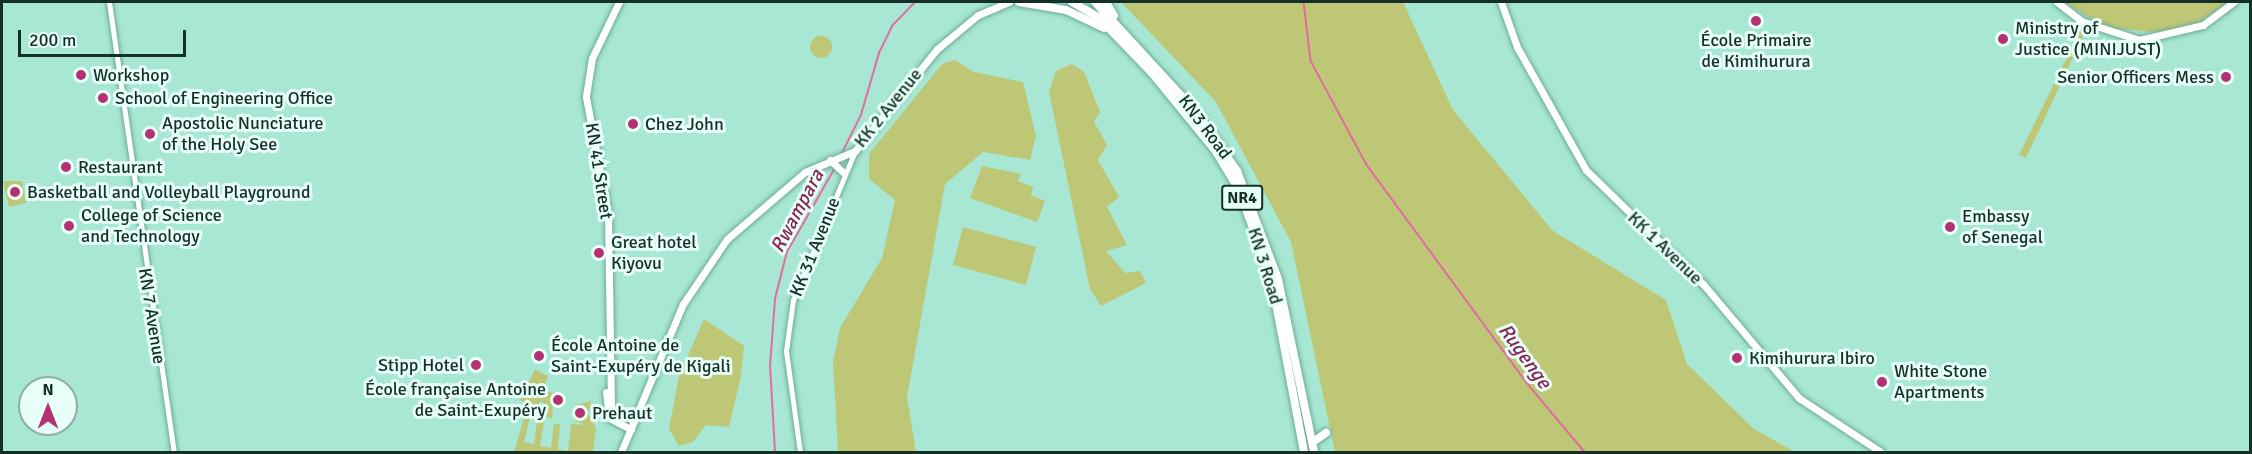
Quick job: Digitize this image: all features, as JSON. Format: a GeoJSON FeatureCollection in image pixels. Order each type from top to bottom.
{"type":"FeatureCollection","features":[{"type":"Feature","properties":{"kind":"highway"},"geometry":{"type":"LineString","coordinates":[[1019,2],[1066,10],[1113,32]]}},
{"type":"Feature","properties":{"kind":"highway","name":"KN 3 Road"},"geometry":{"type":"LineString","coordinates":[[1072,2],[1113,32],[1188,114],[1239,190],[1273,287],[1304,453]]}},
{"type":"Feature","properties":{"kind":"highway","name":"KN3 Road"},"geometry":{"type":"LineString","coordinates":[[1095,2],[1121,26],[1218,140],[1256,208],[1289,322],[1314,453]]}},
{"type":"Feature","properties":{"kind":"highway"},"geometry":{"type":"LineString","coordinates":[[1106,2],[1121,26]]}},
{"type":"Feature","properties":{"kind":"highway"},"geometry":{"type":"LineString","coordinates":[[1313,442],[1326,433]]}},
{"type":"Feature","properties":{"kind":"main road","name":"KN 41 Street"},"geometry":{"type":"LineString","coordinates":[[619,2],[592,58],[586,84],[608,215],[611,408],[634,421]]}},
{"type":"Feature","properties":{"kind":"main road","name":"KK 2 Avenue"},"geometry":{"type":"LineString","coordinates":[[621,453],[683,304],[715,254],[760,206],[805,171],[855,151],[937,49],[978,15],[1009,2]]}},
{"type":"Feature","properties":{"kind":"main road","name":"KK 1 Avenue"},"geometry":{"type":"LineString","coordinates":[[1501,2],[1517,47],[1584,168],[1703,284],[1799,398],[1881,453]]}},
{"type":"Feature","properties":{"kind":"main road"},"geometry":{"type":"LineString","coordinates":[[2057,2],[2081,21],[2139,40],[2203,25],[2234,2]]}},
{"type":"Feature","properties":{"kind":"main road"},"geometry":{"type":"LineString","coordinates":[[830,160],[844,173]]}},
{"type":"Feature","properties":{"kind":"main road","name":"KN 41 Street"},"geometry":{"type":"LineString","coordinates":[[610,348],[606,412],[631,429]]}},
{"type":"Feature","properties":{"kind":"street","name":"KN 7 Avenue"},"geometry":{"type":"LineString","coordinates":[[109,2],[174,453]]}},
{"type":"Feature","properties":{"kind":"street","name":"KK 31 Avenue"},"geometry":{"type":"LineString","coordinates":[[800,453],[787,373],[789,321],[799,279],[855,151]]}},
{"type":"Feature","properties":{"kind":"green space"},"geometry":{"type":"Polygon","coordinates":[[[1121,2],[1403,2],[1453,110],[1553,231],[1666,300],[1687,364],[1754,429],[1795,452],[1335,452],[1291,242],[1216,102],[1121,2]]]}},
{"type":"Feature","properties":{"kind":"green space"},"geometry":{"type":"Polygon","coordinates":[[[2064,2],[2229,2],[2192,27],[2161,33],[2104,27],[2064,2]]]}},
{"type":"Feature","properties":{"kind":"green space"},"geometry":{"type":"Polygon","coordinates":[[[2081,29],[2085,32],[2026,158],[2019,155],[2081,29]]]}},
{"type":"Feature","properties":{"kind":"green space"},"geometry":{"type":"Polygon","coordinates":[[[821,36],[829,39],[832,47],[829,55],[821,58],[813,55],[810,47],[813,39],[821,36]]]}},
{"type":"Feature","properties":{"kind":"green space"},"geometry":{"type":"Polygon","coordinates":[[[955,60],[974,72],[1023,82],[1036,136],[1030,160],[983,152],[945,184],[907,397],[916,452],[838,452],[833,362],[840,328],[882,258],[895,200],[869,179],[869,154],[942,64],[955,60]]]}},
{"type":"Feature","properties":{"kind":"green space"},"geometry":{"type":"Polygon","coordinates":[[[1072,64],[1084,72],[1100,112],[1094,122],[1107,145],[1098,160],[1119,197],[1107,207],[1127,245],[1106,251],[1125,273],[1140,271],[1146,283],[1101,306],[1090,289],[1049,92],[1056,71],[1072,64]]]}},
{"type":"Feature","properties":{"kind":"green space"},"geometry":{"type":"Polygon","coordinates":[[[982,166],[1021,174],[1018,181],[1033,187],[1031,195],[1045,201],[1037,222],[970,198],[982,166]]]}},
{"type":"Feature","properties":{"kind":"green space","name":"Basketball and Volleyball Playground"},"geometry":{"type":"Polygon","coordinates":[[[3,181],[22,181],[26,203],[9,207],[3,181]]]}},
{"type":"Feature","properties":{"kind":"green space"},"geometry":{"type":"Polygon","coordinates":[[[963,227],[1036,247],[1026,285],[953,265],[963,227]]]}},
{"type":"Feature","properties":{"kind":"green space"},"geometry":{"type":"Polygon","coordinates":[[[704,319],[744,346],[740,380],[729,427],[706,425],[693,442],[679,446],[669,429],[679,376],[704,319]]]}},
{"type":"Feature","properties":{"kind":"green space"},"geometry":{"type":"Polygon","coordinates":[[[535,369],[548,376],[543,390],[554,393],[552,419],[542,416],[545,403],[540,401],[538,411],[520,400],[535,369]]]}},
{"type":"Feature","properties":{"kind":"green space"},"geometry":{"type":"Polygon","coordinates":[[[591,401],[588,414],[596,428],[593,452],[514,452],[525,415],[530,417],[524,442],[534,444],[537,420],[544,422],[540,446],[551,448],[554,424],[560,424],[558,449],[568,451],[571,424],[587,425],[575,421],[577,405],[591,401]]]}},
{"type":"Feature","properties":{"kind":"waterway","name":"Rwampara"},"geometry":{"type":"LineString","coordinates":[[842,153],[861,115],[879,53],[892,26],[915,2]]}},
{"type":"Feature","properties":{"kind":"waterway","name":"Rugenge"},"geometry":{"type":"LineString","coordinates":[[1304,2],[1311,61],[1367,165],[1527,383],[1585,452]]}},
{"type":"Feature","properties":{"kind":"waterway","name":"Rwampara"},"geometry":{"type":"LineString","coordinates":[[775,452],[770,366],[775,299],[787,252],[835,168]]}},
{"type":"Feature","properties":{"kind":"place","name":"École Primaire de Kimihurura"},"geometry":{"type":"Point","coordinates":[1756,21]}},
{"type":"Feature","properties":{"kind":"place","name":"Ministry of Justice (MINIJUST)"},"geometry":{"type":"Point","coordinates":[2003,39]}},
{"type":"Feature","properties":{"kind":"place","name":"Workshop"},"geometry":{"type":"Point","coordinates":[81,75]}},
{"type":"Feature","properties":{"kind":"place","name":"Senior Officers Mess"},"geometry":{"type":"Point","coordinates":[2226,77]}},
{"type":"Feature","properties":{"kind":"place","name":"School of Engineering Office"},"geometry":{"type":"Point","coordinates":[103,98]}},
{"type":"Feature","properties":{"kind":"place","name":"Chez John"},"geometry":{"type":"Point","coordinates":[633,124]}},
{"type":"Feature","properties":{"kind":"place","name":"Apostolic Nunciature of the Holy See"},"geometry":{"type":"Point","coordinates":[150,134]}},
{"type":"Feature","properties":{"kind":"place","name":"Restaurant"},"geometry":{"type":"Point","coordinates":[66,167]}},
{"type":"Feature","properties":{"kind":"place","name":"Basketball and Volleyball Playground"},"geometry":{"type":"Point","coordinates":[15,192]}},
{"type":"Feature","properties":{"kind":"place","name":"College of Science and Technology"},"geometry":{"type":"Point","coordinates":[69,226]}},
{"type":"Feature","properties":{"kind":"place","name":"Embassy of Senegal"},"geometry":{"type":"Point","coordinates":[1950,227]}},
{"type":"Feature","properties":{"kind":"place","name":"Great hotel Kiyovu"},"geometry":{"type":"Point","coordinates":[599,253]}},
{"type":"Feature","properties":{"kind":"place","name":"École Antoine de Saint-Exupéry de Kigali"},"geometry":{"type":"Point","coordinates":[539,356]}},
{"type":"Feature","properties":{"kind":"place","name":"Kimihurura Ibiro"},"geometry":{"type":"Point","coordinates":[1737,358]}},
{"type":"Feature","properties":{"kind":"place","name":"Stipp Hotel"},"geometry":{"type":"Point","coordinates":[476,365]}},
{"type":"Feature","properties":{"kind":"place","name":"White Stone Apartments"},"geometry":{"type":"Point","coordinates":[1882,382]}},
{"type":"Feature","properties":{"kind":"place","name":"École française Antoine de Saint-Exupéry"},"geometry":{"type":"Point","coordinates":[558,400]}},
{"type":"Feature","properties":{"kind":"place","name":"Prehaut"},"geometry":{"type":"Point","coordinates":[580,413]}}]}
